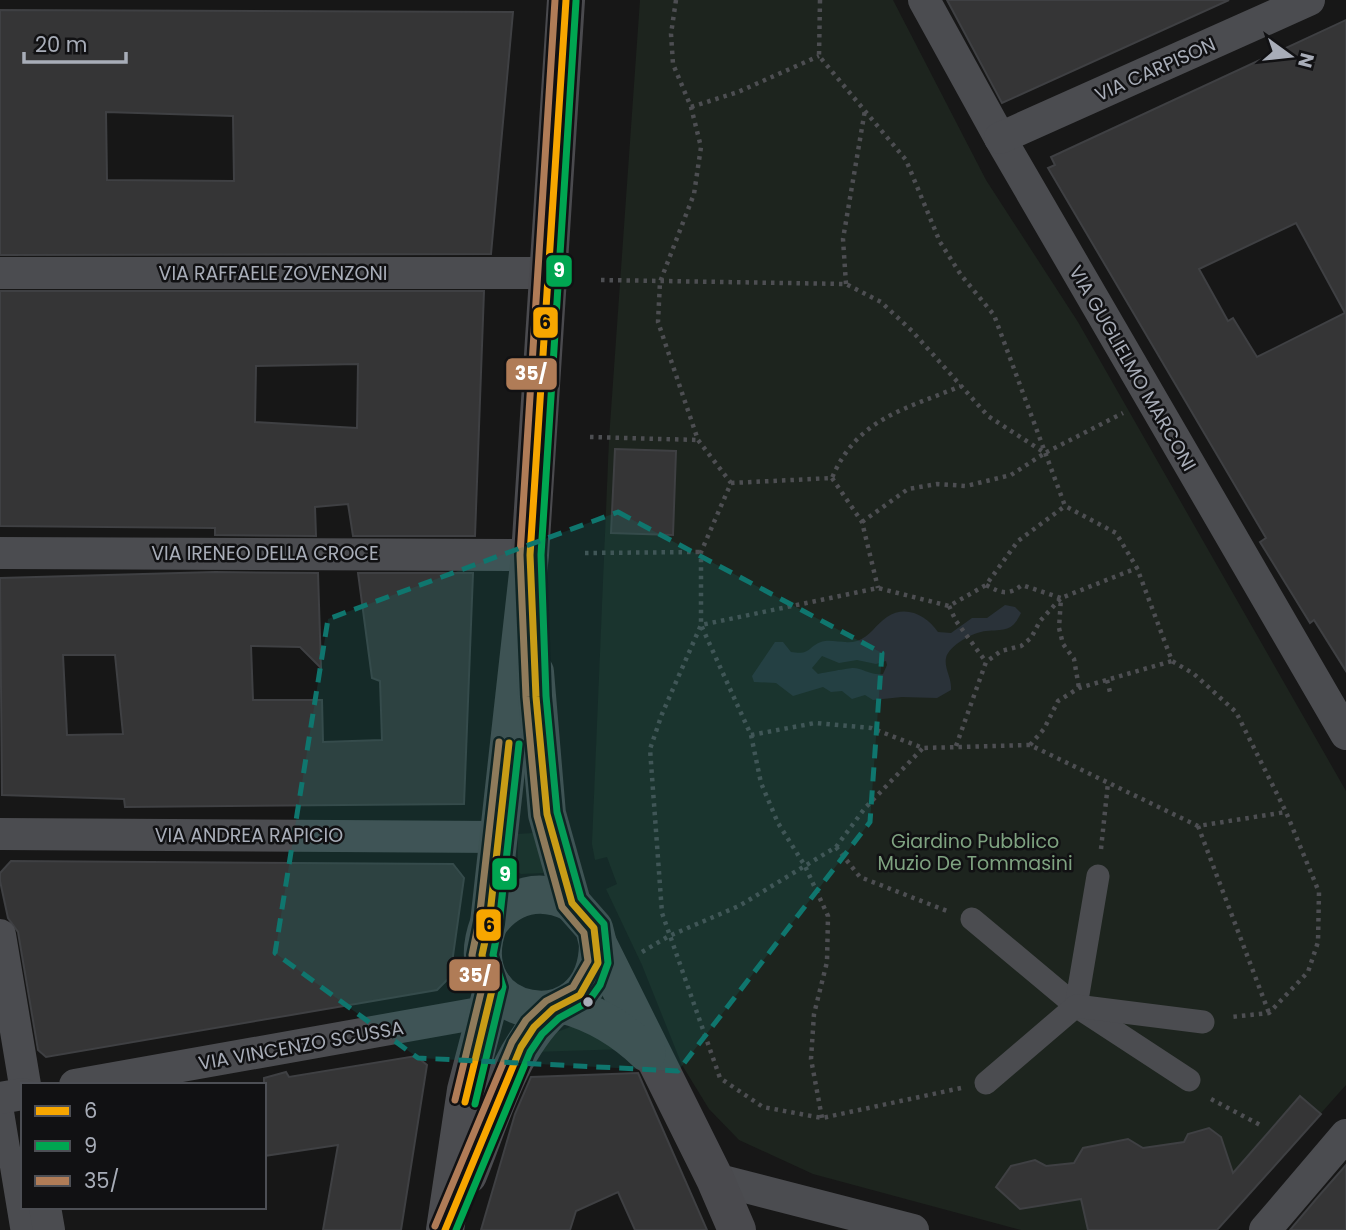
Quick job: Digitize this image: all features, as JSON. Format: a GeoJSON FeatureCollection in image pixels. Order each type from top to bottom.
{"type":"FeatureCollection","features":[{"type":"Feature","properties":{"kind":"main road"},"geometry":{"type":"LineString","coordinates":[[566,0],[530,555],[489,923],[482,956],[489,999],[519,1007],[559,1007],[585,1011],[613,1026],[655,1061]]}},
{"type":"Feature","properties":{"kind":"main road"},"geometry":{"type":"LineString","coordinates":[[530,555],[536,697],[547,814],[572,903]]}},
{"type":"Feature","properties":{"kind":"main road"},"geometry":{"type":"LineString","coordinates":[[489,923],[499,911],[526,895],[558,896],[572,903],[594,928],[598,944],[715,1179],[737,1230]]}},
{"type":"Feature","properties":{"kind":"main road"},"geometry":{"type":"LineString","coordinates":[[559,1007],[580,995],[592,980],[598,963],[598,944]]}},
{"type":"Feature","properties":{"kind":"street","name":"VIA GUGLIELMO MARCONI"},"geometry":{"type":"LineString","coordinates":[[924,0],[1000,138],[1344,726]]}},
{"type":"Feature","properties":{"kind":"street","name":"VIA CARPISON"},"geometry":{"type":"LineString","coordinates":[[1000,138],[1309,0]]}},
{"type":"Feature","properties":{"kind":"street","name":"VIA RAFFAELE ZOVENZONI"},"geometry":{"type":"LineString","coordinates":[[0,273],[547,273]]}},
{"type":"Feature","properties":{"kind":"street","name":"VIA IRENEO DELLA CROCE"},"geometry":{"type":"LineString","coordinates":[[0,553],[530,555]]}},
{"type":"Feature","properties":{"kind":"street","name":"VIA ANDREA RAPICIO"},"geometry":{"type":"LineString","coordinates":[[0,834],[499,837]]}},
{"type":"Feature","properties":{"kind":"street"},"geometry":{"type":"LineString","coordinates":[[986,1083],[1076,1006],[1098,876]]}},
{"type":"Feature","properties":{"kind":"street"},"geometry":{"type":"LineString","coordinates":[[972,919],[1076,1006],[1189,1080]]}},
{"type":"Feature","properties":{"kind":"street"},"geometry":{"type":"LineString","coordinates":[[0,935],[25,1083]]}},
{"type":"Feature","properties":{"kind":"street"},"geometry":{"type":"LineString","coordinates":[[445,1229],[466,1090],[489,999]]}},
{"type":"Feature","properties":{"kind":"street","name":"VIA VINCENZO SCUSSA"},"geometry":{"type":"LineString","coordinates":[[85,1083],[489,999]]}},
{"type":"Feature","properties":{"kind":"street"},"geometry":{"type":"LineString","coordinates":[[1076,1006],[1203,1022]]}},
{"type":"Feature","properties":{"kind":"street"},"geometry":{"type":"LineString","coordinates":[[445,1229],[521,1047],[534,1027],[559,1007]]}},
{"type":"Feature","properties":{"kind":"street"},"geometry":{"type":"LineString","coordinates":[[21,1094],[0,1098],[22,1230]]}},
{"type":"Feature","properties":{"kind":"street"},"geometry":{"type":"LineString","coordinates":[[1265,1230],[1346,1135]]}},
{"type":"Feature","properties":{"kind":"street"},"geometry":{"type":"LineString","coordinates":[[715,1179],[913,1230]]}},
{"type":"Feature","properties":{"kind":"street"},"geometry":{"type":"LineString","coordinates":[[45,1209],[49,1230]]}},
{"type":"Feature","properties":{"kind":"path"},"geometry":{"type":"LineString","coordinates":[[676,0],[671,34],[673,64],[691,107],[701,147],[694,194],[660,282],[657,322],[698,440],[731,483]]}},
{"type":"Feature","properties":{"kind":"path"},"geometry":{"type":"LineString","coordinates":[[820,0],[819,56],[906,160],[940,242],[961,275],[994,315],[1065,506],[1116,533],[1137,568],[1172,661],[1194,674],[1236,712],[1286,812],[1319,892],[1318,942],[1308,972],[1269,1013],[1203,1022]]}},
{"type":"Feature","properties":{"kind":"path"},"geometry":{"type":"LineString","coordinates":[[691,107],[738,92],[819,56]]}},
{"type":"Feature","properties":{"kind":"path"},"geometry":{"type":"LineString","coordinates":[[846,284],[843,239],[865,110]]}},
{"type":"Feature","properties":{"kind":"path"},"geometry":{"type":"LineString","coordinates":[[601,280],[846,284],[881,302],[912,331],[988,416],[1045,453]]}},
{"type":"Feature","properties":{"kind":"path"},"geometry":{"type":"LineString","coordinates":[[832,478],[841,456],[875,422],[961,386]]}},
{"type":"Feature","properties":{"kind":"path"},"geometry":{"type":"LineString","coordinates":[[862,522],[908,489],[937,484],[967,486],[1011,475],[1045,453],[1128,410]]}},
{"type":"Feature","properties":{"kind":"path"},"geometry":{"type":"LineString","coordinates":[[590,438],[698,440]]}},
{"type":"Feature","properties":{"kind":"path"},"geometry":{"type":"LineString","coordinates":[[731,483],[832,478]]}},
{"type":"Feature","properties":{"kind":"path"},"geometry":{"type":"LineString","coordinates":[[832,478],[862,522],[878,588]]}},
{"type":"Feature","properties":{"kind":"path"},"geometry":{"type":"LineString","coordinates":[[731,483],[701,552],[701,625],[662,714],[650,749],[662,913],[720,1078],[763,1107],[822,1118],[986,1083]]}},
{"type":"Feature","properties":{"kind":"path"},"geometry":{"type":"LineString","coordinates":[[701,625],[878,588],[949,606],[986,585],[1018,541],[1065,506]]}},
{"type":"Feature","properties":{"kind":"path"},"geometry":{"type":"LineString","coordinates":[[585,553],[701,552]]}},
{"type":"Feature","properties":{"kind":"path"},"geometry":{"type":"LineString","coordinates":[[956,746],[986,662],[1001,651],[1021,646],[1031,638],[1040,621],[1061,598],[1137,568]]}},
{"type":"Feature","properties":{"kind":"path"},"geometry":{"type":"LineString","coordinates":[[986,585],[1002,593],[1013,592],[1022,585],[1034,586],[1061,598]]}},
{"type":"Feature","properties":{"kind":"path"},"geometry":{"type":"LineString","coordinates":[[1061,598],[1059,628],[1063,644],[1074,659],[1079,688]]}},
{"type":"Feature","properties":{"kind":"path"},"geometry":{"type":"LineString","coordinates":[[949,606],[956,621],[986,662]]}},
{"type":"Feature","properties":{"kind":"path"},"geometry":{"type":"LineString","coordinates":[[701,625],[751,735],[761,783],[778,824],[805,866],[828,916],[827,962],[814,1014],[811,1059],[822,1118]]}},
{"type":"Feature","properties":{"kind":"path"},"geometry":{"type":"LineString","coordinates":[[1030,745],[1044,729],[1058,701],[1079,688],[1172,661]]}},
{"type":"Feature","properties":{"kind":"path"},"geometry":{"type":"LineString","coordinates":[[1107,680],[1111,696]]}},
{"type":"Feature","properties":{"kind":"path"},"geometry":{"type":"LineString","coordinates":[[751,735],[815,723],[871,728],[923,748],[1030,745],[1198,826],[1286,812]]}},
{"type":"Feature","properties":{"kind":"path"},"geometry":{"type":"LineString","coordinates":[[637,955],[669,936],[739,906],[836,847],[865,808],[923,748]]}},
{"type":"Feature","properties":{"kind":"path"},"geometry":{"type":"LineString","coordinates":[[1098,876],[1108,783]]}},
{"type":"Feature","properties":{"kind":"path"},"geometry":{"type":"LineString","coordinates":[[1198,826],[1269,1013]]}},
{"type":"Feature","properties":{"kind":"path"},"geometry":{"type":"LineString","coordinates":[[836,847],[860,877],[912,899],[972,919]]}},
{"type":"Feature","properties":{"kind":"path"},"geometry":{"type":"LineString","coordinates":[[1189,1080],[1202,1094],[1262,1126]]}},
{"type":"Feature","properties":{"kind":"highlighted area"},"geometry":{"type":"Polygon","coordinates":[[[618,512],[882,653],[870,822],[678,1071],[418,1058],[275,953],[328,619],[618,512]]]}},
{"type":"Feature","properties":{"kind":"green space","name":"Giardino Pubblico Muzio De Tommasini"},"geometry":{"type":"Polygon","coordinates":[[[640,0],[893,0],[986,180],[1078,322],[1346,791],[1346,1085],[1217,1230],[1021,1230],[813,1174],[739,1140],[709,1109],[682,1065],[642,965],[606,889],[617,884],[607,857],[595,860],[592,844],[609,439],[640,0]]]}},
{"type":"Feature","properties":{"kind":"green space"},"geometry":{"type":"Polygon","coordinates":[[[533,833],[543,873],[521,874],[518,872],[518,834],[533,833]]]}},
{"type":"Feature","properties":{"kind":"green space"},"geometry":{"type":"Polygon","coordinates":[[[570,1027],[581,1027],[626,1049],[532,1052],[552,1034],[570,1027]]]}},
{"type":"Feature","properties":{"kind":"shaded area"},"geometry":{"type":"Polygon","coordinates":[[[1005,605],[1015,607],[1021,613],[1011,627],[975,634],[952,648],[946,658],[951,690],[937,698],[873,700],[865,695],[852,699],[842,691],[831,692],[823,687],[793,696],[776,683],[754,682],[752,676],[775,642],[783,642],[791,652],[798,653],[825,641],[857,641],[866,637],[887,617],[901,612],[922,617],[938,632],[951,633],[972,618],[987,618],[1005,605]],[[822,656],[812,668],[818,674],[853,668],[883,674],[887,665],[886,661],[876,664],[857,660],[839,663],[822,656]]]}},
{"type":"Feature","properties":{"kind":"building"},"geometry":{"type":"Polygon","coordinates":[[[947,0],[1229,0],[1002,103],[947,0]]]}},
{"type":"Feature","properties":{"kind":"building"},"geometry":{"type":"Polygon","coordinates":[[[0,10],[513,12],[491,254],[0,255],[0,10]],[[106,112],[107,180],[234,181],[233,116],[106,112]]]}},
{"type":"Feature","properties":{"kind":"building"},"geometry":{"type":"Polygon","coordinates":[[[1346,20],[1346,671],[1314,620],[1310,623],[1260,542],[1266,538],[1048,168],[1055,165],[1051,157],[1346,20]],[[1296,223],[1199,269],[1228,321],[1233,318],[1257,357],[1345,313],[1296,223]]]}},
{"type":"Feature","properties":{"kind":"building"},"geometry":{"type":"Polygon","coordinates":[[[0,291],[484,291],[475,536],[353,536],[348,504],[315,507],[316,536],[215,535],[215,528],[0,526],[0,291]],[[358,364],[256,366],[255,422],[357,428],[358,364]]]}},
{"type":"Feature","properties":{"kind":"building"},"geometry":{"type":"Polygon","coordinates":[[[615,449],[676,451],[673,535],[611,533],[615,449]]]}},
{"type":"Feature","properties":{"kind":"building"},"geometry":{"type":"Polygon","coordinates":[[[215,572],[318,573],[321,668],[300,647],[251,646],[253,700],[322,700],[323,742],[382,740],[380,681],[372,678],[358,573],[473,573],[464,804],[125,807],[124,799],[2,795],[0,578],[215,572]],[[63,655],[67,735],[123,734],[115,655],[63,655]]]}},
{"type":"Feature","properties":{"kind":"building"},"geometry":{"type":"Polygon","coordinates":[[[11,861],[453,864],[464,878],[450,977],[437,990],[46,1057],[38,1050],[18,932],[8,918],[0,881],[0,873],[11,861]]]}},
{"type":"Feature","properties":{"kind":"building"},"geometry":{"type":"Polygon","coordinates":[[[416,1056],[427,1065],[401,1230],[323,1230],[338,1145],[266,1156],[264,1078],[286,1072],[289,1077],[416,1056]]]}},
{"type":"Feature","properties":{"kind":"building"},"geometry":{"type":"Polygon","coordinates":[[[638,1073],[707,1230],[635,1230],[618,1192],[576,1211],[570,1230],[481,1230],[515,1114],[531,1077],[638,1073]]]}},
{"type":"Feature","properties":{"kind":"building"},"geometry":{"type":"Polygon","coordinates":[[[1300,1096],[1321,1114],[1217,1230],[1088,1230],[1081,1199],[1020,1209],[996,1187],[1011,1166],[1035,1160],[1046,1166],[1074,1163],[1083,1148],[1128,1139],[1143,1148],[1184,1142],[1188,1134],[1209,1128],[1221,1137],[1233,1173],[1300,1096]]]}},
{"type":"Feature","properties":{"kind":"building"},"geometry":{"type":"Polygon","coordinates":[[[1346,1165],[1346,1230],[1290,1230],[1317,1198],[1346,1165]]]}},
{"type":"Feature","properties":{"kind":"transit line","name":"35/"},"geometry":{"type":"LineString","coordinates":[[435,1226],[512,1042],[526,1020],[546,1001],[573,987],[588,961],[584,933],[562,907],[537,816],[526,697],[520,555],[555,0]]}},
{"type":"Feature","properties":{"kind":"transit line","name":"6"},"geometry":{"type":"LineString","coordinates":[[445,1230],[521,1047],[534,1027],[553,1009],[580,995],[598,963],[594,928],[572,903],[547,814],[536,697],[530,555],[566,0]]}},
{"type":"Feature","properties":{"kind":"transit line","name":"9"},"geometry":{"type":"LineString","coordinates":[[456,1230],[530,1052],[542,1034],[559,1018],[588,1002],[600,985],[608,963],[604,924],[581,898],[557,812],[546,696],[541,555],[576,1]]}},
{"type":"Feature","properties":{"kind":"transit line","name":"35/"},"geometry":{"type":"LineString","coordinates":[[455,1100],[482,988],[475,976],[472,955],[479,921],[499,742]]}},
{"type":"Feature","properties":{"kind":"transit line","name":"6"},"geometry":{"type":"LineString","coordinates":[[465,1102],[493,986],[485,972],[482,955],[489,923],[509,743]]}},
{"type":"Feature","properties":{"kind":"transit line","name":"9"},"geometry":{"type":"LineString","coordinates":[[475,1104],[503,987],[493,955],[499,924],[519,744]]}}]}
